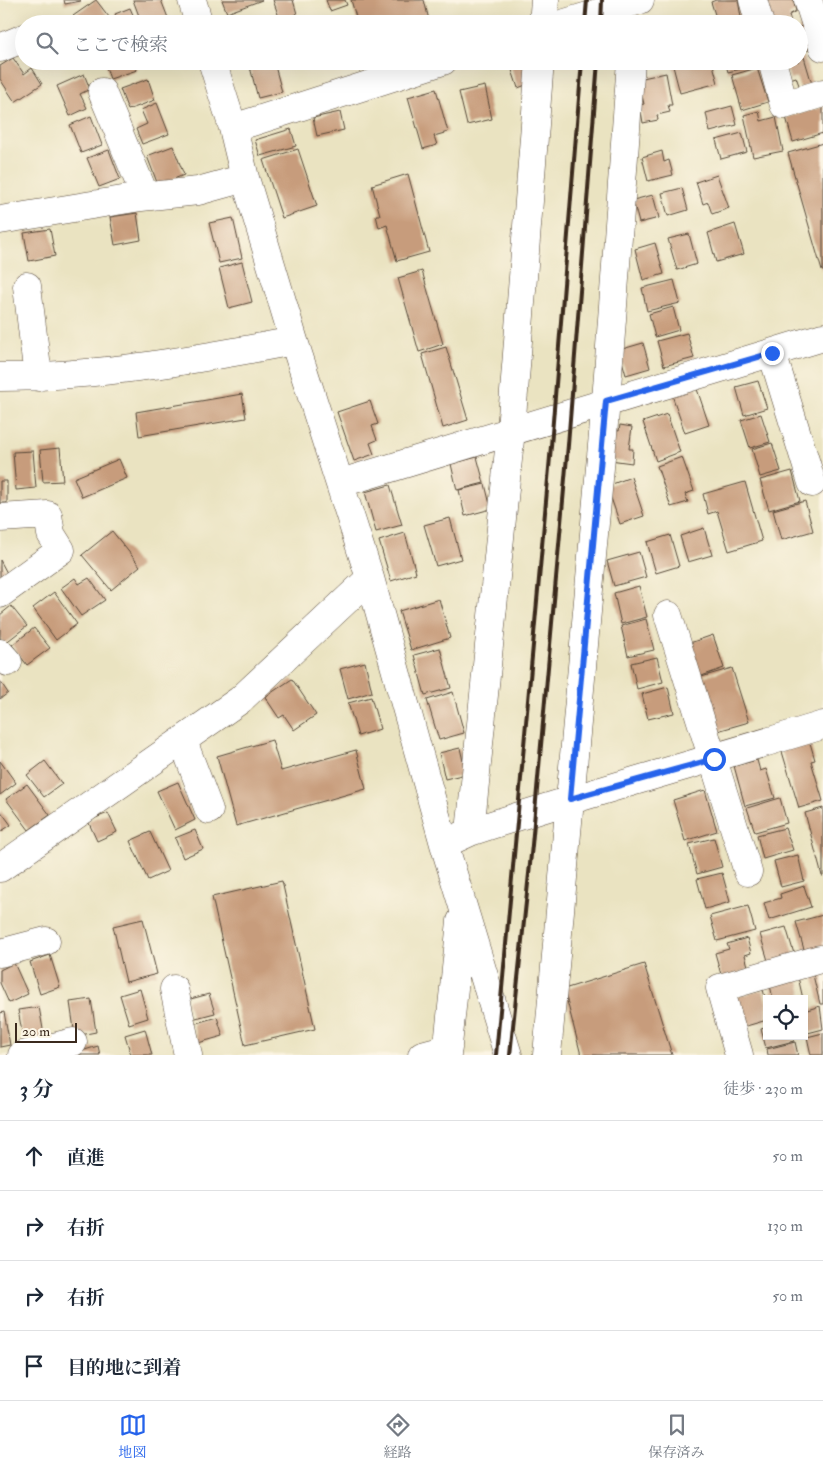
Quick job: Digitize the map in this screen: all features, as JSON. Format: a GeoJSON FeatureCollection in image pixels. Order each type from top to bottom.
{"type":"FeatureCollection","features":[{"type":"Feature","properties":{"kind":"street"},"geometry":{"type":"LineString","coordinates":[[192,0],[197,15]]}},
{"type":"Feature","properties":{"kind":"street"},"geometry":{"type":"LineString","coordinates":[[544,15],[545,0]]}},
{"type":"Feature","properties":{"kind":"street"},"geometry":{"type":"LineString","coordinates":[[754,0],[758,15]]}},
{"type":"Feature","properties":{"kind":"street"},"geometry":{"type":"LineString","coordinates":[[808,0],[823,47]]}},
{"type":"Feature","properties":{"kind":"street"},"geometry":{"type":"LineString","coordinates":[[599,15],[636,6]]}},
{"type":"Feature","properties":{"kind":"street"},"geometry":{"type":"LineString","coordinates":[[0,48],[15,42]]}},
{"type":"Feature","properties":{"kind":"street"},"geometry":{"type":"LineString","coordinates":[[215,70],[294,341],[370,578],[444,844],[508,1055]]}},
{"type":"Feature","properties":{"kind":"street"},"geometry":{"type":"LineString","coordinates":[[233,128],[415,70]]}},
{"type":"Feature","properties":{"kind":"street"},"geometry":{"type":"LineString","coordinates":[[470,832],[511,430],[539,70]]}},
{"type":"Feature","properties":{"kind":"street"},"geometry":{"type":"LineString","coordinates":[[548,1055],[606,401],[630,70]]}},
{"type":"Feature","properties":{"kind":"street"},"geometry":{"type":"LineString","coordinates":[[775,70],[784,104],[823,93]]}},
{"type":"Feature","properties":{"kind":"street"},"geometry":{"type":"LineString","coordinates":[[102,92],[145,196]]}},
{"type":"Feature","properties":{"kind":"street"},"geometry":{"type":"LineString","coordinates":[[0,220],[145,196],[198,191],[245,178]]}},
{"type":"Feature","properties":{"kind":"street"},"geometry":{"type":"LineString","coordinates":[[27,286],[38,377]]}},
{"type":"Feature","properties":{"kind":"street"},"geometry":{"type":"LineString","coordinates":[[341,483],[606,401],[823,337]]}},
{"type":"Feature","properties":{"kind":"street"},"geometry":{"type":"LineString","coordinates":[[0,377],[38,377],[221,355],[294,341]]}},
{"type":"Feature","properties":{"kind":"street"},"geometry":{"type":"LineString","coordinates":[[772,353],[812,483]]}},
{"type":"Feature","properties":{"kind":"street"},"geometry":{"type":"LineString","coordinates":[[0,518],[48,515],[51,534],[61,550],[0,594]]}},
{"type":"Feature","properties":{"kind":"street"},"geometry":{"type":"LineString","coordinates":[[0,868],[240,700],[370,578]]}},
{"type":"Feature","properties":{"kind":"street"},"geometry":{"type":"LineString","coordinates":[[668,615],[748,872]]}},
{"type":"Feature","properties":{"kind":"street"},"geometry":{"type":"LineString","coordinates":[[444,844],[470,832],[570,799],[714,759],[823,725]]}},
{"type":"Feature","properties":{"kind":"street"},"geometry":{"type":"LineString","coordinates":[[183,741],[209,810]]}},
{"type":"Feature","properties":{"kind":"street"},"geometry":{"type":"LineString","coordinates":[[422,1055],[448,1051],[463,909]]}},
{"type":"Feature","properties":{"kind":"street"},"geometry":{"type":"LineString","coordinates":[[0,953],[46,941]]}},
{"type":"Feature","properties":{"kind":"street"},"geometry":{"type":"LineString","coordinates":[[739,1055],[720,988],[820,959]]}},
{"type":"Feature","properties":{"kind":"street"},"geometry":{"type":"LineString","coordinates":[[174,989],[188,1055]]}},
{"type":"Feature","properties":{"kind":"street"},"geometry":{"type":"LineString","coordinates":[[22,1055],[73,1042]]}},
{"type":"Feature","properties":{"kind":"building"},"geometry":{"type":"Polygon","coordinates":[[[64,0],[80,0],[81,1],[65,4],[64,0]]]}},
{"type":"Feature","properties":{"kind":"building"},"geometry":{"type":"Polygon","coordinates":[[[96,0],[107,15],[74,15],[96,0]]]}},
{"type":"Feature","properties":{"kind":"building"},"geometry":{"type":"Polygon","coordinates":[[[133,0],[161,0],[167,15],[139,15],[133,0]]]}},
{"type":"Feature","properties":{"kind":"building"},"geometry":{"type":"Polygon","coordinates":[[[222,0],[262,0],[227,13],[222,0]]]}},
{"type":"Feature","properties":{"kind":"building"},"geometry":{"type":"Polygon","coordinates":[[[273,0],[293,0],[297,14],[278,15],[273,0]]]}},
{"type":"Feature","properties":{"kind":"building"},"geometry":{"type":"Polygon","coordinates":[[[326,0],[345,0],[347,5],[330,11],[326,0]]]}},
{"type":"Feature","properties":{"kind":"building"},"geometry":{"type":"Polygon","coordinates":[[[351,0],[424,0],[428,15],[355,15],[351,0]]]}},
{"type":"Feature","properties":{"kind":"building"},"geometry":{"type":"Polygon","coordinates":[[[716,0],[738,0],[741,15],[715,15],[711,2],[716,0]]]}},
{"type":"Feature","properties":{"kind":"building"},"geometry":{"type":"Polygon","coordinates":[[[764,0],[793,0],[796,11],[789,15],[768,15],[764,0]]]}},
{"type":"Feature","properties":{"kind":"building"},"geometry":{"type":"Polygon","coordinates":[[[130,8],[133,15],[115,15],[130,8]]]}},
{"type":"Feature","properties":{"kind":"building"},"geometry":{"type":"Polygon","coordinates":[[[13,58],[15,70],[21,70],[24,74],[29,70],[33,70],[42,84],[15,102],[0,79],[0,66],[13,58]]]}},
{"type":"Feature","properties":{"kind":"building"},"geometry":{"type":"Polygon","coordinates":[[[107,70],[137,70],[110,79],[107,70]]]}},
{"type":"Feature","properties":{"kind":"building"},"geometry":{"type":"Polygon","coordinates":[[[251,70],[276,70],[282,92],[258,98],[251,70]]]}},
{"type":"Feature","properties":{"kind":"building"},"geometry":{"type":"Polygon","coordinates":[[[512,70],[532,70],[536,81],[518,88],[512,70]]]}},
{"type":"Feature","properties":{"kind":"building"},"geometry":{"type":"Polygon","coordinates":[[[674,70],[714,70],[718,83],[680,93],[674,70]]]}},
{"type":"Feature","properties":{"kind":"building"},"geometry":{"type":"Polygon","coordinates":[[[758,70],[768,102],[742,110],[732,75],[758,70]]]}},
{"type":"Feature","properties":{"kind":"building"},"geometry":{"type":"Polygon","coordinates":[[[787,70],[808,70],[812,84],[800,88],[796,77],[790,79],[787,70]]]}},
{"type":"Feature","properties":{"kind":"building"},"geometry":{"type":"Polygon","coordinates":[[[666,73],[672,105],[668,105],[670,112],[657,115],[658,120],[643,123],[640,105],[644,104],[638,79],[666,73]]]}},
{"type":"Feature","properties":{"kind":"building"},"geometry":{"type":"Polygon","coordinates":[[[84,74],[90,89],[80,94],[87,108],[70,116],[57,86],[84,74]]]}},
{"type":"Feature","properties":{"kind":"building"},"geometry":{"type":"Polygon","coordinates":[[[148,79],[155,100],[128,110],[120,89],[148,79]]]}},
{"type":"Feature","properties":{"kind":"building"},"geometry":{"type":"Polygon","coordinates":[[[485,86],[492,119],[467,125],[459,92],[485,86]]]}},
{"type":"Feature","properties":{"kind":"building"},"geometry":{"type":"Polygon","coordinates":[[[436,89],[448,132],[434,136],[437,145],[423,149],[408,97],[436,89]]]}},
{"type":"Feature","properties":{"kind":"building"},"geometry":{"type":"Polygon","coordinates":[[[157,103],[169,134],[142,144],[136,129],[147,124],[141,110],[157,103]]]}},
{"type":"Feature","properties":{"kind":"building"},"geometry":{"type":"Polygon","coordinates":[[[732,106],[737,125],[710,132],[706,113],[732,106]]]}},
{"type":"Feature","properties":{"kind":"building"},"geometry":{"type":"Polygon","coordinates":[[[823,107],[823,133],[793,142],[786,117],[823,107]]]}},
{"type":"Feature","properties":{"kind":"building"},"geometry":{"type":"Polygon","coordinates":[[[759,111],[761,121],[776,117],[783,151],[753,157],[744,115],[759,111]]]}},
{"type":"Feature","properties":{"kind":"building"},"geometry":{"type":"Polygon","coordinates":[[[340,112],[344,130],[317,136],[313,118],[340,112]]]}},
{"type":"Feature","properties":{"kind":"building"},"geometry":{"type":"Polygon","coordinates":[[[91,116],[102,145],[81,153],[70,125],[91,116]]]}},
{"type":"Feature","properties":{"kind":"building"},"geometry":{"type":"Polygon","coordinates":[[[291,129],[296,146],[260,156],[255,140],[291,129]]]}},
{"type":"Feature","properties":{"kind":"building"},"geometry":{"type":"Polygon","coordinates":[[[742,133],[747,152],[721,159],[716,140],[742,133]]]}},
{"type":"Feature","properties":{"kind":"building"},"geometry":{"type":"Polygon","coordinates":[[[823,143],[823,271],[822,271],[788,153],[823,143]]]}},
{"type":"Feature","properties":{"kind":"building"},"geometry":{"type":"Polygon","coordinates":[[[173,146],[184,175],[158,185],[147,156],[173,146]]]}},
{"type":"Feature","properties":{"kind":"building"},"geometry":{"type":"Polygon","coordinates":[[[298,149],[317,206],[282,218],[263,160],[298,149]]]}},
{"type":"Feature","properties":{"kind":"building"},"geometry":{"type":"Polygon","coordinates":[[[109,150],[120,179],[99,187],[87,158],[109,150]]]}},
{"type":"Feature","properties":{"kind":"building"},"geometry":{"type":"Polygon","coordinates":[[[662,151],[664,162],[669,160],[673,175],[648,181],[642,157],[662,151]]]}},
{"type":"Feature","properties":{"kind":"building"},"geometry":{"type":"Polygon","coordinates":[[[408,174],[429,252],[397,261],[387,225],[379,228],[376,215],[380,215],[372,185],[408,174]]]}},
{"type":"Feature","properties":{"kind":"building"},"geometry":{"type":"Polygon","coordinates":[[[717,175],[729,208],[712,214],[708,202],[703,204],[696,182],[717,175]]]}},
{"type":"Feature","properties":{"kind":"building"},"geometry":{"type":"Polygon","coordinates":[[[682,188],[688,210],[668,216],[662,193],[682,188]]]}},
{"type":"Feature","properties":{"kind":"building"},"geometry":{"type":"Polygon","coordinates":[[[653,195],[659,218],[639,223],[633,200],[653,195]]]}},
{"type":"Feature","properties":{"kind":"building"},"geometry":{"type":"Polygon","coordinates":[[[137,213],[141,240],[115,245],[110,217],[137,213]]]}},
{"type":"Feature","properties":{"kind":"building"},"geometry":{"type":"Polygon","coordinates":[[[233,218],[242,258],[219,263],[209,223],[233,218]]]}},
{"type":"Feature","properties":{"kind":"building"},"geometry":{"type":"Polygon","coordinates":[[[735,224],[744,254],[716,262],[708,233],[735,224]]]}},
{"type":"Feature","properties":{"kind":"building"},"geometry":{"type":"Polygon","coordinates":[[[50,229],[55,256],[29,261],[24,233],[50,229]]]}},
{"type":"Feature","properties":{"kind":"building"},"geometry":{"type":"Polygon","coordinates":[[[689,234],[697,264],[677,270],[668,239],[689,234]]]}},
{"type":"Feature","properties":{"kind":"building"},"geometry":{"type":"Polygon","coordinates":[[[655,243],[664,274],[643,280],[635,249],[655,243]]]}},
{"type":"Feature","properties":{"kind":"building"},"geometry":{"type":"Polygon","coordinates":[[[242,262],[252,302],[229,308],[219,268],[242,262]]]}},
{"type":"Feature","properties":{"kind":"building"},"geometry":{"type":"Polygon","coordinates":[[[422,271],[443,344],[419,352],[398,278],[422,271]]]}},
{"type":"Feature","properties":{"kind":"building"},"geometry":{"type":"Polygon","coordinates":[[[674,280],[680,303],[647,311],[642,288],[674,280]]]}},
{"type":"Feature","properties":{"kind":"building"},"geometry":{"type":"Polygon","coordinates":[[[673,307],[679,330],[655,337],[649,314],[673,307]]]}},
{"type":"Feature","properties":{"kind":"building"},"geometry":{"type":"Polygon","coordinates":[[[687,333],[694,358],[664,366],[657,341],[687,333]]]}},
{"type":"Feature","properties":{"kind":"building"},"geometry":{"type":"Polygon","coordinates":[[[643,343],[650,368],[626,375],[619,350],[643,343]]]}},
{"type":"Feature","properties":{"kind":"building"},"geometry":{"type":"Polygon","coordinates":[[[446,347],[468,420],[443,428],[422,354],[446,347]]]}},
{"type":"Feature","properties":{"kind":"building"},"geometry":{"type":"Polygon","coordinates":[[[758,381],[767,408],[744,415],[736,387],[758,381]]]}},
{"type":"Feature","properties":{"kind":"building"},"geometry":{"type":"Polygon","coordinates":[[[696,386],[709,425],[685,433],[672,395],[696,386]]]}},
{"type":"Feature","properties":{"kind":"building"},"geometry":{"type":"Polygon","coordinates":[[[242,394],[246,418],[139,436],[136,412],[242,394]]]}},
{"type":"Feature","properties":{"kind":"building"},"geometry":{"type":"Polygon","coordinates":[[[370,401],[378,424],[372,426],[377,440],[370,443],[374,454],[354,461],[337,412],[370,401]]]}},
{"type":"Feature","properties":{"kind":"building"},"geometry":{"type":"Polygon","coordinates":[[[667,414],[680,452],[656,461],[643,422],[667,414]]]}},
{"type":"Feature","properties":{"kind":"building"},"geometry":{"type":"Polygon","coordinates":[[[761,414],[770,442],[750,448],[741,420],[761,414]]]}},
{"type":"Feature","properties":{"kind":"building"},"geometry":{"type":"Polygon","coordinates":[[[620,425],[632,427],[629,449],[633,449],[632,463],[610,460],[615,430],[619,431],[620,425]]]}},
{"type":"Feature","properties":{"kind":"building"},"geometry":{"type":"Polygon","coordinates":[[[772,443],[781,471],[760,477],[752,449],[772,443]]]}},
{"type":"Feature","properties":{"kind":"building"},"geometry":{"type":"Polygon","coordinates":[[[60,448],[63,481],[43,482],[40,450],[60,448]]]}},
{"type":"Feature","properties":{"kind":"building"},"geometry":{"type":"Polygon","coordinates":[[[33,451],[36,488],[16,490],[13,452],[33,451]]]}},
{"type":"Feature","properties":{"kind":"building"},"geometry":{"type":"Polygon","coordinates":[[[477,457],[484,483],[457,490],[451,464],[477,457]]]}},
{"type":"Feature","properties":{"kind":"building"},"geometry":{"type":"Polygon","coordinates":[[[682,457],[694,491],[685,494],[688,502],[671,507],[657,466],[682,457]]]}},
{"type":"Feature","properties":{"kind":"building"},"geometry":{"type":"Polygon","coordinates":[[[119,459],[127,478],[82,497],[74,478],[119,459]]]}},
{"type":"Feature","properties":{"kind":"building"},"geometry":{"type":"Polygon","coordinates":[[[792,471],[800,501],[769,510],[760,480],[792,471]]]}},
{"type":"Feature","properties":{"kind":"building"},"geometry":{"type":"Polygon","coordinates":[[[631,477],[644,516],[620,524],[607,486],[631,477]]]}},
{"type":"Feature","properties":{"kind":"building"},"geometry":{"type":"Polygon","coordinates":[[[0,481],[7,481],[7,503],[0,503],[0,481]]]}},
{"type":"Feature","properties":{"kind":"building"},"geometry":{"type":"Polygon","coordinates":[[[745,482],[762,541],[729,551],[717,511],[708,514],[703,494],[745,482]]]}},
{"type":"Feature","properties":{"kind":"building"},"geometry":{"type":"Polygon","coordinates":[[[485,484],[491,509],[465,516],[459,490],[485,484]]]}},
{"type":"Feature","properties":{"kind":"building"},"geometry":{"type":"Polygon","coordinates":[[[390,485],[402,525],[376,532],[365,492],[390,485]]]}},
{"type":"Feature","properties":{"kind":"building"},"geometry":{"type":"Polygon","coordinates":[[[805,501],[813,531],[781,540],[773,510],[805,501]]]}},
{"type":"Feature","properties":{"kind":"building"},"geometry":{"type":"Polygon","coordinates":[[[450,518],[461,559],[436,566],[424,525],[450,518]]]}},
{"type":"Feature","properties":{"kind":"building"},"geometry":{"type":"Polygon","coordinates":[[[704,528],[712,555],[688,562],[680,536],[704,528]]]}},
{"type":"Feature","properties":{"kind":"building"},"geometry":{"type":"Polygon","coordinates":[[[112,531],[140,566],[111,590],[82,555],[112,531]]]}},
{"type":"Feature","properties":{"kind":"building"},"geometry":{"type":"Polygon","coordinates":[[[405,533],[416,573],[391,581],[379,541],[405,533]]]}},
{"type":"Feature","properties":{"kind":"building"},"geometry":{"type":"Polygon","coordinates":[[[670,535],[679,566],[656,573],[647,542],[670,535]]]}},
{"type":"Feature","properties":{"kind":"building"},"geometry":{"type":"Polygon","coordinates":[[[639,552],[646,577],[614,586],[607,561],[639,552]]]}},
{"type":"Feature","properties":{"kind":"building"},"geometry":{"type":"Polygon","coordinates":[[[0,560],[8,575],[0,580],[0,560]]]}},
{"type":"Feature","properties":{"kind":"building"},"geometry":{"type":"Polygon","coordinates":[[[75,578],[79,584],[89,578],[105,600],[81,616],[61,588],[75,578]]]}},
{"type":"Feature","properties":{"kind":"building"},"geometry":{"type":"Polygon","coordinates":[[[639,586],[647,617],[621,624],[614,593],[639,586]]]}},
{"type":"Feature","properties":{"kind":"building"},"geometry":{"type":"Polygon","coordinates":[[[54,592],[77,624],[56,640],[33,608],[54,592]]]}},
{"type":"Feature","properties":{"kind":"building"},"geometry":{"type":"Polygon","coordinates":[[[439,599],[450,638],[411,650],[399,611],[439,599]]]}},
{"type":"Feature","properties":{"kind":"building"},"geometry":{"type":"Polygon","coordinates":[[[11,606],[27,626],[4,644],[0,638],[0,615],[11,606]]]}},
{"type":"Feature","properties":{"kind":"building"},"geometry":{"type":"Polygon","coordinates":[[[646,619],[654,650],[628,656],[621,626],[646,619]]]}},
{"type":"Feature","properties":{"kind":"building"},"geometry":{"type":"Polygon","coordinates":[[[34,628],[50,648],[27,665],[12,645],[34,628]]]}},
{"type":"Feature","properties":{"kind":"building"},"geometry":{"type":"Polygon","coordinates":[[[713,635],[724,668],[696,678],[684,645],[713,635]]]}},
{"type":"Feature","properties":{"kind":"building"},"geometry":{"type":"Polygon","coordinates":[[[440,648],[451,688],[425,695],[414,655],[440,648]]]}},
{"type":"Feature","properties":{"kind":"building"},"geometry":{"type":"Polygon","coordinates":[[[657,657],[663,682],[637,689],[631,663],[657,657]]]}},
{"type":"Feature","properties":{"kind":"building"},"geometry":{"type":"Polygon","coordinates":[[[365,662],[372,692],[348,699],[340,669],[365,662]]]}},
{"type":"Feature","properties":{"kind":"building"},"geometry":{"type":"Polygon","coordinates":[[[732,668],[749,722],[714,732],[698,678],[732,668]]]}},
{"type":"Feature","properties":{"kind":"building"},"geometry":{"type":"Polygon","coordinates":[[[292,679],[316,715],[294,730],[284,715],[279,718],[265,697],[292,679]]]}},
{"type":"Feature","properties":{"kind":"building"},"geometry":{"type":"Polygon","coordinates":[[[0,681],[8,693],[0,699],[0,681]]]}},
{"type":"Feature","properties":{"kind":"building"},"geometry":{"type":"Polygon","coordinates":[[[668,687],[674,713],[648,719],[642,694],[668,687]]]}},
{"type":"Feature","properties":{"kind":"building"},"geometry":{"type":"Polygon","coordinates":[[[453,692],[464,733],[439,740],[427,700],[453,692]]]}},
{"type":"Feature","properties":{"kind":"building"},"geometry":{"type":"Polygon","coordinates":[[[371,697],[380,729],[358,736],[348,703],[371,697]]]}},
{"type":"Feature","properties":{"kind":"building"},"geometry":{"type":"Polygon","coordinates":[[[808,736],[815,760],[811,761],[823,801],[799,808],[780,745],[808,736]]]}},
{"type":"Feature","properties":{"kind":"building"},"geometry":{"type":"Polygon","coordinates":[[[272,740],[281,771],[356,750],[366,789],[236,826],[217,756],[272,740]]]}},
{"type":"Feature","properties":{"kind":"building"},"geometry":{"type":"Polygon","coordinates":[[[460,748],[466,774],[445,779],[439,753],[460,748]]]}},
{"type":"Feature","properties":{"kind":"building"},"geometry":{"type":"Polygon","coordinates":[[[757,760],[760,771],[766,769],[775,798],[745,806],[734,766],[757,760]]]}},
{"type":"Feature","properties":{"kind":"building"},"geometry":{"type":"Polygon","coordinates":[[[0,761],[16,783],[0,795],[0,761]]]}},
{"type":"Feature","properties":{"kind":"building"},"geometry":{"type":"Polygon","coordinates":[[[45,761],[62,784],[44,797],[27,775],[45,761]]]}},
{"type":"Feature","properties":{"kind":"building"},"geometry":{"type":"Polygon","coordinates":[[[178,782],[195,820],[175,830],[157,791],[178,782]]]}},
{"type":"Feature","properties":{"kind":"building"},"geometry":{"type":"Polygon","coordinates":[[[27,784],[50,815],[29,830],[6,799],[27,784]]]}},
{"type":"Feature","properties":{"kind":"building"},"geometry":{"type":"Polygon","coordinates":[[[705,790],[717,831],[685,841],[673,800],[705,790]]]}},
{"type":"Feature","properties":{"kind":"building"},"geometry":{"type":"Polygon","coordinates":[[[780,798],[787,823],[755,832],[747,808],[780,798]]]}},
{"type":"Feature","properties":{"kind":"building"},"geometry":{"type":"Polygon","coordinates":[[[823,808],[823,876],[822,876],[805,813],[823,808]]]}},
{"type":"Feature","properties":{"kind":"building"},"geometry":{"type":"Polygon","coordinates":[[[0,810],[11,825],[0,832],[0,810]]]}},
{"type":"Feature","properties":{"kind":"building"},"geometry":{"type":"Polygon","coordinates":[[[108,813],[117,832],[97,841],[88,821],[108,813]]]}},
{"type":"Feature","properties":{"kind":"building"},"geometry":{"type":"Polygon","coordinates":[[[785,828],[793,850],[763,859],[757,835],[785,828]]]}},
{"type":"Feature","properties":{"kind":"building"},"geometry":{"type":"Polygon","coordinates":[[[195,830],[203,849],[183,858],[175,838],[195,830]]]}},
{"type":"Feature","properties":{"kind":"building"},"geometry":{"type":"Polygon","coordinates":[[[150,832],[168,871],[148,880],[130,841],[150,832]]]}},
{"type":"Feature","properties":{"kind":"building"},"geometry":{"type":"Polygon","coordinates":[[[714,838],[722,867],[697,874],[689,844],[714,838]]]}},
{"type":"Feature","properties":{"kind":"building"},"geometry":{"type":"Polygon","coordinates":[[[798,855],[804,881],[781,887],[774,861],[798,855]]]}},
{"type":"Feature","properties":{"kind":"building"},"geometry":{"type":"Polygon","coordinates":[[[722,873],[730,902],[705,909],[697,879],[722,873]]]}},
{"type":"Feature","properties":{"kind":"building"},"geometry":{"type":"Polygon","coordinates":[[[282,881],[315,1029],[245,1045],[212,897],[282,881]]]}},
{"type":"Feature","properties":{"kind":"building"},"geometry":{"type":"Polygon","coordinates":[[[804,886],[811,907],[769,920],[764,903],[781,898],[780,894],[804,886]]]}},
{"type":"Feature","properties":{"kind":"building"},"geometry":{"type":"Polygon","coordinates":[[[748,906],[755,931],[717,941],[710,916],[748,906]]]}},
{"type":"Feature","properties":{"kind":"building"},"geometry":{"type":"Polygon","coordinates":[[[823,915],[823,948],[805,953],[796,922],[823,915]]]}},
{"type":"Feature","properties":{"kind":"building"},"geometry":{"type":"Polygon","coordinates":[[[143,919],[157,974],[126,982],[113,926],[143,919]]]}},
{"type":"Feature","properties":{"kind":"building"},"geometry":{"type":"Polygon","coordinates":[[[786,927],[795,957],[769,964],[760,934],[786,927]]]}},
{"type":"Feature","properties":{"kind":"building"},"geometry":{"type":"Polygon","coordinates":[[[747,938],[751,953],[745,955],[749,970],[722,978],[715,953],[729,949],[727,944],[747,938]]]}},
{"type":"Feature","properties":{"kind":"building"},"geometry":{"type":"Polygon","coordinates":[[[50,955],[60,987],[40,994],[30,962],[50,955]]]}},
{"type":"Feature","properties":{"kind":"building"},"geometry":{"type":"Polygon","coordinates":[[[14,963],[28,994],[9,1003],[0,983],[0,970],[14,963]]]}},
{"type":"Feature","properties":{"kind":"building"},"geometry":{"type":"Polygon","coordinates":[[[644,964],[672,1055],[581,1055],[564,989],[644,964]]]}},
{"type":"Feature","properties":{"kind":"building"},"geometry":{"type":"Polygon","coordinates":[[[823,972],[823,1004],[820,1004],[813,975],[823,972]]]}},
{"type":"Feature","properties":{"kind":"building"},"geometry":{"type":"Polygon","coordinates":[[[798,977],[802,995],[772,995],[770,985],[798,977]]]}},
{"type":"Feature","properties":{"kind":"building"},"geometry":{"type":"Polygon","coordinates":[[[140,989],[148,1018],[129,1024],[120,995],[140,989]]]}},
{"type":"Feature","properties":{"kind":"building"},"geometry":{"type":"Polygon","coordinates":[[[763,990],[763,1021],[743,1027],[735,997],[763,990]]]}},
{"type":"Feature","properties":{"kind":"building"},"geometry":{"type":"Polygon","coordinates":[[[209,994],[215,1013],[192,1019],[187,1000],[209,994]]]}},
{"type":"Feature","properties":{"kind":"building"},"geometry":{"type":"Polygon","coordinates":[[[91,999],[96,1032],[75,1036],[70,1002],[91,999]]]}},
{"type":"Feature","properties":{"kind":"building"},"geometry":{"type":"Polygon","coordinates":[[[820,1006],[823,1029],[808,1033],[808,1010],[820,1006]]]}},
{"type":"Feature","properties":{"kind":"building"},"geometry":{"type":"Polygon","coordinates":[[[39,1007],[45,1040],[24,1043],[18,1010],[39,1007]]]}},
{"type":"Feature","properties":{"kind":"building"},"geometry":{"type":"Polygon","coordinates":[[[4,1012],[10,1045],[0,1047],[0,1013],[4,1012]]]}},
{"type":"Feature","properties":{"kind":"building"},"geometry":{"type":"Polygon","coordinates":[[[217,1017],[223,1036],[198,1043],[193,1024],[217,1017]]]}},
{"type":"Feature","properties":{"kind":"building"},"geometry":{"type":"Polygon","coordinates":[[[145,1029],[152,1055],[131,1055],[125,1035],[145,1029]]]}},
{"type":"Feature","properties":{"kind":"building"},"geometry":{"type":"Polygon","coordinates":[[[823,1033],[823,1055],[811,1055],[808,1037],[823,1033]]]}},
{"type":"Feature","properties":{"kind":"building"},"geometry":{"type":"Polygon","coordinates":[[[764,1040],[794,1041],[766,1048],[764,1040]]]}},
{"type":"Feature","properties":{"kind":"building"},"geometry":{"type":"Polygon","coordinates":[[[795,1042],[798,1055],[768,1055],[767,1049],[795,1042]]]}},
{"type":"Feature","properties":{"kind":"building"},"geometry":{"type":"Polygon","coordinates":[[[98,1046],[100,1055],[79,1055],[78,1052],[98,1046]]]}},
{"type":"Feature","properties":{"kind":"railway"},"geometry":{"type":"LineString","coordinates":[[586,15],[587,0]]}},
{"type":"Feature","properties":{"kind":"railway"},"geometry":{"type":"LineString","coordinates":[[601,15],[602,0]]}},
{"type":"Feature","properties":{"kind":"railway"},"geometry":{"type":"LineString","coordinates":[[496,1055],[551,446],[581,70]]}},
{"type":"Feature","properties":{"kind":"railway"},"geometry":{"type":"LineString","coordinates":[[510,1055],[532,845],[568,445],[597,70]]}},
{"type":"Feature","properties":{"kind":"route"},"geometry":{"type":"LineString","coordinates":[[714,759],[570,799],[606,401],[772,353]]}}]}
